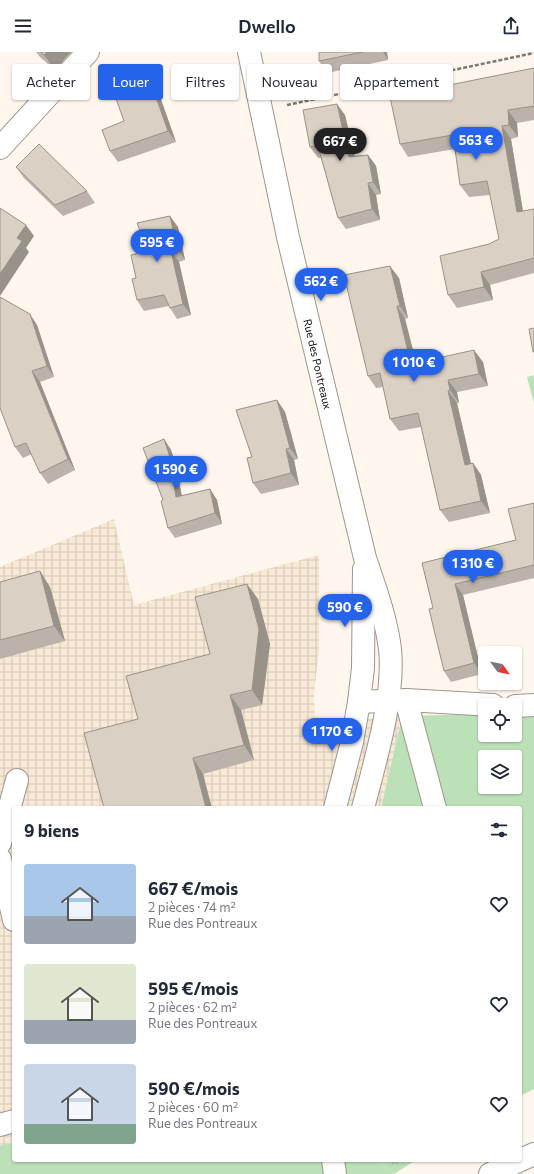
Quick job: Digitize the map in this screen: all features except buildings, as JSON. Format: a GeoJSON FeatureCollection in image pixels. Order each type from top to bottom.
{"type":"FeatureCollection","features":[{"type":"Feature","properties":{"kind":"main road"},"geometry":{"type":"LineString","coordinates":[[0,148],[88,52]]}},
{"type":"Feature","properties":{"kind":"main road","name":"Rue des Pontreaux"},"geometry":{"type":"LineString","coordinates":[[249,52],[288,237],[364,558],[382,606],[390,650],[396,700],[382,732],[364,806]]}},
{"type":"Feature","properties":{"kind":"main road","name":"Rue des Pontreaux"},"geometry":{"type":"LineString","coordinates":[[336,806],[352,742],[363,668],[364,558]]}},
{"type":"Feature","properties":{"kind":"main road"},"geometry":{"type":"LineString","coordinates":[[359,702],[396,700],[478,704]]}},
{"type":"Feature","properties":{"kind":"main road"},"geometry":{"type":"LineString","coordinates":[[396,700],[434,806]]}},
{"type":"Feature","properties":{"kind":"main road"},"geometry":{"type":"LineString","coordinates":[[522,706],[534,705]]}},
{"type":"Feature","properties":{"kind":"main road"},"geometry":{"type":"LineString","coordinates":[[0,843],[17,780]]}},
{"type":"Feature","properties":{"kind":"main road"},"geometry":{"type":"LineString","coordinates":[[0,859],[12,911]]}},
{"type":"Feature","properties":{"kind":"main road"},"geometry":{"type":"LineString","coordinates":[[0,1125],[12,1122]]}},
{"type":"Feature","properties":{"kind":"main road"},"geometry":{"type":"LineString","coordinates":[[522,1159],[534,1154]]}},
{"type":"Feature","properties":{"kind":"main road"},"geometry":{"type":"LineString","coordinates":[[333,1162],[335,1174]]}},
{"type":"Feature","properties":{"kind":"main road"},"geometry":{"type":"LineString","coordinates":[[490,1174],[516,1162]]}},
{"type":"Feature","properties":{"kind":"path"},"geometry":{"type":"LineString","coordinates":[[261,110],[534,53]]}},
{"type":"Feature","properties":{"kind":"shaded area"},"geometry":{"type":"Polygon","coordinates":[[[114,519],[134,605],[319,555],[319,649],[314,695],[315,723],[402,716],[381,806],[12,806],[12,1143],[0,1146],[0,567],[114,519]]]}},
{"type":"Feature","properties":{"kind":"green space"},"geometry":{"type":"Polygon","coordinates":[[[534,375],[534,404],[527,377],[534,375]]]}},
{"type":"Feature","properties":{"kind":"green space"},"geometry":{"type":"Polygon","coordinates":[[[522,713],[534,713],[534,1089],[522,1095],[522,806],[381,806],[402,716],[478,714],[478,742],[522,742],[522,713]]]}},
{"type":"Feature","properties":{"kind":"green space"},"geometry":{"type":"Polygon","coordinates":[[[12,1143],[12,1162],[379,1162],[394,1174],[0,1174],[0,1146],[12,1143]]]}},
{"type":"Feature","properties":{"kind":"green space"},"geometry":{"type":"Polygon","coordinates":[[[379,1162],[413,1162],[394,1174],[379,1162]]]}}]}
